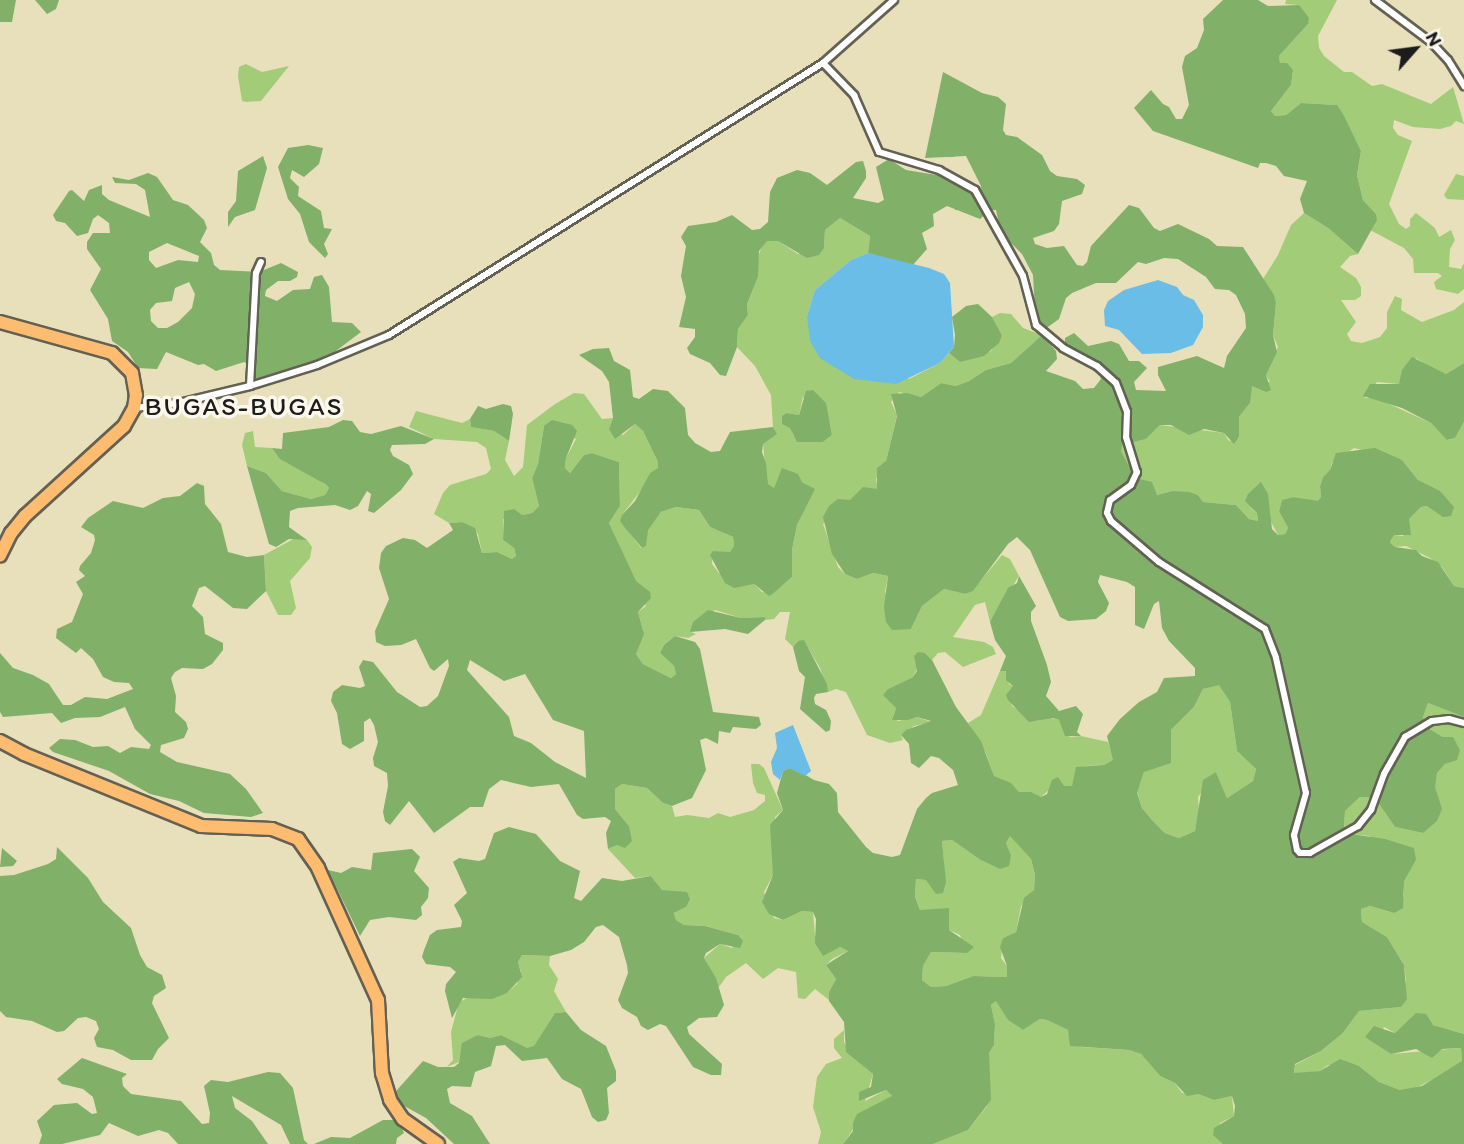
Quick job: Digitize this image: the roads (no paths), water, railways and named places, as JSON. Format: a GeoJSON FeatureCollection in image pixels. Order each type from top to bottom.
{"type":"FeatureCollection","features":[{"type":"Feature","properties":{"kind":"highway"},"geometry":{"type":"LineString","coordinates":[[0,323],[112,353],[132,373],[134,408],[117,433],[25,516],[11,533],[0,556]]}},
{"type":"Feature","properties":{"kind":"highway"},"geometry":{"type":"LineString","coordinates":[[0,741],[24,754],[201,826],[272,829],[298,839],[314,861],[378,1000],[382,1073],[390,1100],[403,1119],[438,1144]]}},
{"type":"Feature","properties":{"kind":"street"},"geometry":{"type":"LineString","coordinates":[[134,408],[178,403],[250,386],[317,365],[396,331],[822,63],[894,0]]}},
{"type":"Feature","properties":{"kind":"street"},"geometry":{"type":"LineString","coordinates":[[1375,0],[1431,41],[1448,60],[1464,86]]}},
{"type":"Feature","properties":{"kind":"street"},"geometry":{"type":"LineString","coordinates":[[822,63],[854,95],[879,152],[939,170],[979,194],[1023,276],[1036,325],[1063,348],[1097,366],[1116,383],[1126,412],[1126,437],[1137,468],[1131,485],[1107,504],[1108,517],[1159,562],[1265,629],[1276,657],[1306,793],[1294,835],[1297,850],[1300,853],[1310,853],[1358,826],[1371,810],[1384,774],[1405,737],[1432,721],[1449,719],[1464,723]]}},
{"type":"Feature","properties":{"kind":"street"},"geometry":{"type":"LineString","coordinates":[[250,386],[256,273],[261,262]]}},
{"type":"Feature","properties":{"kind":"water"},"geometry":{"type":"Polygon","coordinates":[[[868,253],[929,268],[944,274],[950,283],[954,347],[940,363],[896,384],[854,379],[820,358],[810,341],[807,316],[815,290],[851,260],[868,253]]]}},
{"type":"Feature","properties":{"kind":"water"},"geometry":{"type":"Polygon","coordinates":[[[1158,280],[1177,287],[1183,295],[1194,300],[1203,315],[1203,327],[1193,345],[1171,353],[1142,354],[1119,330],[1105,326],[1104,310],[1108,301],[1124,290],[1158,280]]]}},
{"type":"Feature","properties":{"kind":"water"},"geometry":{"type":"Polygon","coordinates":[[[793,725],[811,771],[805,776],[789,768],[783,771],[780,780],[773,774],[771,762],[777,748],[775,733],[793,725]]]}},
{"type":"Feature","properties":{"kind":"district","name":"BUGAS-BUGAS"},"geometry":{"type":"Point","coordinates":[244,407]}}]}
